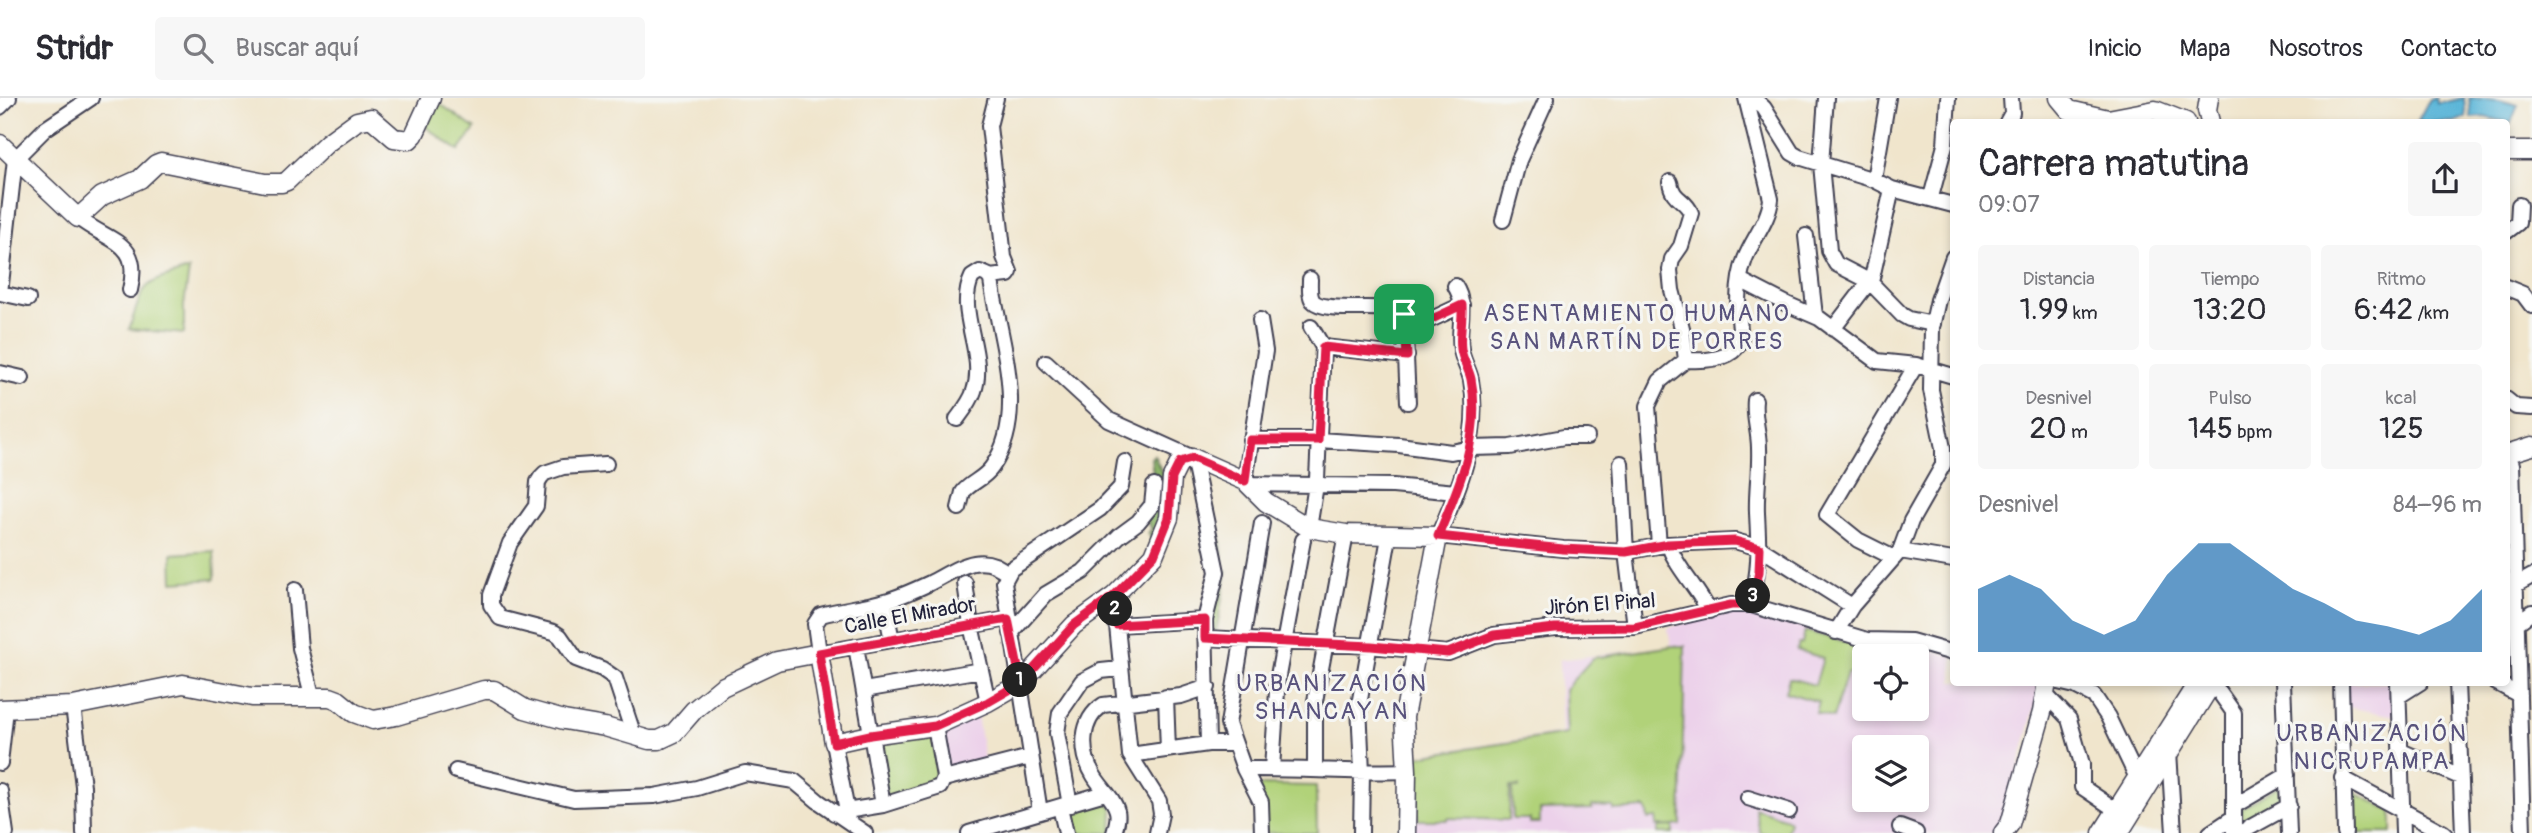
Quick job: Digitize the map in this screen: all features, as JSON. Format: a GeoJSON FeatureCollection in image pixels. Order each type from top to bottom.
{"type":"FeatureCollection","features":[{"type":"Feature","properties":{"kind":"main road"},"geometry":{"type":"LineString","coordinates":[[8,152],[78,218],[102,196],[140,179],[161,162],[265,183],[282,183],[361,119],[371,118],[394,138],[409,140],[414,135],[431,98]]}},
{"type":"Feature","properties":{"kind":"main road"},"geometry":{"type":"LineString","coordinates":[[2209,98],[2207,110],[2209,119]]}},
{"type":"Feature","properties":{"kind":"main road"},"geometry":{"type":"LineString","coordinates":[[2067,102],[2106,119]]}},
{"type":"Feature","properties":{"kind":"main road"},"geometry":{"type":"LineString","coordinates":[[2122,119],[2149,117],[2155,110],[2178,119]]}},
{"type":"Feature","properties":{"kind":"main road"},"geometry":{"type":"LineString","coordinates":[[2510,151],[2532,151]]}},
{"type":"Feature","properties":{"kind":"main road"},"geometry":{"type":"LineString","coordinates":[[2510,460],[2532,446]]}},
{"type":"Feature","properties":{"kind":"main road"},"geometry":{"type":"LineString","coordinates":[[3,709],[73,706],[183,684],[253,697],[312,695],[338,700],[354,713],[373,720],[396,716],[474,692],[494,690],[525,709],[649,740],[659,740],[674,733],[722,687],[777,661],[819,653],[834,743],[935,726],[988,702],[1021,683],[1074,625],[1114,596],[1154,555],[1169,518],[1172,478],[1180,462],[1193,458],[1247,483],[1306,534],[1438,536],[1404,717],[1408,771],[1406,833]]}},
{"type":"Feature","properties":{"kind":"main road"},"geometry":{"type":"LineString","coordinates":[[2510,461],[2532,458]]}},
{"type":"Feature","properties":{"kind":"main road"},"geometry":{"type":"LineString","coordinates":[[2003,833],[2010,824],[2050,686]]}},
{"type":"Feature","properties":{"kind":"main road"},"geometry":{"type":"LineString","coordinates":[[2107,832],[2165,745],[2196,686]]}},
{"type":"Feature","properties":{"kind":"main road"},"geometry":{"type":"LineString","coordinates":[[2107,832],[2116,810],[2137,778],[2210,686]]}},
{"type":"Feature","properties":{"kind":"street"},"geometry":{"type":"LineString","coordinates":[[0,107],[9,98]]}},
{"type":"Feature","properties":{"kind":"street"},"geometry":{"type":"LineString","coordinates":[[28,299],[0,293],[8,152],[91,98]]}},
{"type":"Feature","properties":{"kind":"street"},"geometry":{"type":"LineString","coordinates":[[989,277],[1008,275],[1010,272],[1004,257],[989,126],[996,98]]}},
{"type":"Feature","properties":{"kind":"street"},"geometry":{"type":"LineString","coordinates":[[1503,220],[1518,160],[1547,98]]}},
{"type":"Feature","properties":{"kind":"street"},"geometry":{"type":"LineString","coordinates":[[1709,611],[1700,594],[1663,545],[1648,406],[1660,381],[1686,360],[1713,361],[1740,345],[1737,303],[1744,260],[1770,209],[1771,199],[1746,98]]}},
{"type":"Feature","properties":{"kind":"street"},"geometry":{"type":"LineString","coordinates":[[1753,98],[1764,108],[1792,153],[1892,188],[1950,204]]}},
{"type":"Feature","properties":{"kind":"street"},"geometry":{"type":"LineString","coordinates":[[1826,98],[1821,164],[1829,251],[1832,258],[1836,264],[1869,281],[1902,315],[1933,324]]}},
{"type":"Feature","properties":{"kind":"street"},"geometry":{"type":"LineString","coordinates":[[1874,180],[1888,98]]}},
{"type":"Feature","properties":{"kind":"street"},"geometry":{"type":"LineString","coordinates":[[1931,197],[1945,145],[1948,98]]}},
{"type":"Feature","properties":{"kind":"street"},"geometry":{"type":"LineString","coordinates":[[2009,119],[2012,113],[2011,98]]}},
{"type":"Feature","properties":{"kind":"street"},"geometry":{"type":"LineString","coordinates":[[1670,182],[1674,197],[1689,208],[1691,213],[1670,270],[1686,360]]}},
{"type":"Feature","properties":{"kind":"street"},"geometry":{"type":"LineString","coordinates":[[1833,329],[1869,281],[1876,265],[1892,188]]}},
{"type":"Feature","properties":{"kind":"street"},"geometry":{"type":"LineString","coordinates":[[2510,230],[2518,223],[2519,205]]}},
{"type":"Feature","properties":{"kind":"street"},"geometry":{"type":"LineString","coordinates":[[78,218],[128,252],[134,268],[130,290]]}},
{"type":"Feature","properties":{"kind":"street"},"geometry":{"type":"LineString","coordinates":[[1806,236],[1815,316]]}},
{"type":"Feature","properties":{"kind":"street"},"geometry":{"type":"LineString","coordinates":[[1836,632],[1852,606],[1897,554],[1911,521],[1948,467],[1931,390],[1933,324],[1950,266]]}},
{"type":"Feature","properties":{"kind":"street"},"geometry":{"type":"LineString","coordinates":[[957,419],[974,395],[978,373],[967,289],[977,272],[984,273],[989,277],[1010,383],[1007,425],[993,466],[984,477],[963,492],[959,499],[960,508]]}},
{"type":"Feature","properties":{"kind":"street"},"geometry":{"type":"LineString","coordinates":[[1310,279],[1311,297],[1317,303],[1359,310],[1400,309],[1404,314],[1408,402]]}},
{"type":"Feature","properties":{"kind":"street"},"geometry":{"type":"LineString","coordinates":[[1740,280],[1815,316],[1877,361],[1916,365],[1950,375]]}},
{"type":"Feature","properties":{"kind":"street"},"geometry":{"type":"LineString","coordinates":[[1455,286],[1462,305],[1461,349],[1471,379],[1471,448],[1438,536],[1563,549],[1626,552],[1663,545],[1735,541],[1760,548],[1852,606]]}},
{"type":"Feature","properties":{"kind":"street"},"geometry":{"type":"LineString","coordinates":[[2510,289],[2523,294],[2532,306]]}},
{"type":"Feature","properties":{"kind":"street"},"geometry":{"type":"LineString","coordinates":[[1938,300],[1950,303]]}},
{"type":"Feature","properties":{"kind":"street"},"geometry":{"type":"LineString","coordinates":[[1404,314],[1432,319],[1462,305]]}},
{"type":"Feature","properties":{"kind":"street"},"geometry":{"type":"LineString","coordinates":[[1260,320],[1265,351],[1250,440],[1247,483],[1394,486],[1456,492]]}},
{"type":"Feature","properties":{"kind":"street"},"geometry":{"type":"LineString","coordinates":[[1272,769],[1283,641],[1316,485],[1323,347],[1311,327]]}},
{"type":"Feature","properties":{"kind":"street"},"geometry":{"type":"LineString","coordinates":[[1323,347],[1407,356]]}},
{"type":"Feature","properties":{"kind":"street"},"geometry":{"type":"LineString","coordinates":[[1046,362],[1108,420],[1193,458],[1217,572],[1205,620],[1208,744]]}},
{"type":"Feature","properties":{"kind":"street"},"geometry":{"type":"LineString","coordinates":[[1916,365],[1827,515],[1858,540],[1897,554],[1950,560]]}},
{"type":"Feature","properties":{"kind":"street"},"geometry":{"type":"LineString","coordinates":[[0,373],[22,378]]}},
{"type":"Feature","properties":{"kind":"street"},"geometry":{"type":"LineString","coordinates":[[1751,605],[1759,572],[1760,548],[1757,512],[1759,446],[1755,400]]}},
{"type":"Feature","properties":{"kind":"street"},"geometry":{"type":"LineString","coordinates":[[2510,402],[2516,407],[2532,408]]}},
{"type":"Feature","properties":{"kind":"street"},"geometry":{"type":"LineString","coordinates":[[1250,440],[1318,440],[1399,445],[1451,452],[1471,448],[1510,447],[1564,437],[1587,437]]}},
{"type":"Feature","properties":{"kind":"street"},"geometry":{"type":"LineString","coordinates":[[1040,812],[1004,582],[1011,569],[1100,509],[1121,487],[1125,462]]}},
{"type":"Feature","properties":{"kind":"street"},"geometry":{"type":"LineString","coordinates":[[1621,463],[1626,552],[1635,627]]}},
{"type":"Feature","properties":{"kind":"street"},"geometry":{"type":"LineString","coordinates":[[606,464],[563,467],[541,477],[537,487],[536,506],[510,543],[491,595],[491,605],[500,618],[554,632],[560,636],[576,659],[610,673],[619,687],[634,736]]}},
{"type":"Feature","properties":{"kind":"street"},"geometry":{"type":"LineString","coordinates":[[1009,626],[1046,594],[1083,572],[1119,536],[1138,522],[1152,505],[1154,486]]}},
{"type":"Feature","properties":{"kind":"street"},"geometry":{"type":"LineString","coordinates":[[2510,492],[2516,585],[2511,604],[2517,623],[2512,650],[2519,695],[2527,815],[2523,833]]}},
{"type":"Feature","properties":{"kind":"street"},"geometry":{"type":"LineString","coordinates":[[1262,523],[1228,724],[1244,769],[1261,802],[1262,833]]}},
{"type":"Feature","properties":{"kind":"street"},"geometry":{"type":"LineString","coordinates":[[1315,769],[1315,701],[1346,534]]}},
{"type":"Feature","properties":{"kind":"street"},"geometry":{"type":"LineString","coordinates":[[1361,833],[1359,705],[1389,537]]}},
{"type":"Feature","properties":{"kind":"street"},"geometry":{"type":"LineString","coordinates":[[819,653],[816,632],[817,618],[821,615],[884,601],[933,582],[961,565],[995,565],[1009,574]]}},
{"type":"Feature","properties":{"kind":"street"},"geometry":{"type":"LineString","coordinates":[[2516,585],[2532,576]]}},
{"type":"Feature","properties":{"kind":"street"},"geometry":{"type":"LineString","coordinates":[[965,583],[988,702]]}},
{"type":"Feature","properties":{"kind":"street"},"geometry":{"type":"LineString","coordinates":[[295,590],[300,648],[312,695]]}},
{"type":"Feature","properties":{"kind":"street"},"geometry":{"type":"LineString","coordinates":[[1114,596],[1130,755],[1159,801],[1161,814],[1157,833]]}},
{"type":"Feature","properties":{"kind":"street"},"geometry":{"type":"LineString","coordinates":[[884,601],[892,640]]}},
{"type":"Feature","properties":{"kind":"street","name":"Jirón El Pinal"},"geometry":{"type":"LineString","coordinates":[[1205,638],[1325,643],[1448,653],[1494,635],[1543,629],[1635,627],[1731,605],[1751,605],[1867,640],[1911,641],[1950,652]]}},
{"type":"Feature","properties":{"kind":"street"},"geometry":{"type":"LineString","coordinates":[[2517,623],[2532,612]]}},
{"type":"Feature","properties":{"kind":"street"},"geometry":{"type":"LineString","coordinates":[[1116,625],[1205,620]]}},
{"type":"Feature","properties":{"kind":"street","name":"Calle El Mirador"},"geometry":{"type":"LineString","coordinates":[[819,653],[971,625],[1009,626]]}},
{"type":"Feature","properties":{"kind":"street"},"geometry":{"type":"LineString","coordinates":[[856,646],[883,805]]}},
{"type":"Feature","properties":{"kind":"street"},"geometry":{"type":"LineString","coordinates":[[1066,833],[1057,733],[1060,713],[1082,681],[1101,671],[1120,669]]}},
{"type":"Feature","properties":{"kind":"street"},"geometry":{"type":"LineString","coordinates":[[864,690],[981,670]]}},
{"type":"Feature","properties":{"kind":"street"},"geometry":{"type":"LineString","coordinates":[[2116,810],[2082,786],[2082,764],[2069,719],[2050,686],[2075,686],[2094,696],[2108,717],[2137,778]]}},
{"type":"Feature","properties":{"kind":"street"},"geometry":{"type":"LineString","coordinates":[[2214,686],[2234,713],[2234,833]]}},
{"type":"Feature","properties":{"kind":"street"},"geometry":{"type":"LineString","coordinates":[[2283,686],[2290,833]]}},
{"type":"Feature","properties":{"kind":"street"},"geometry":{"type":"LineString","coordinates":[[2341,686],[2345,833]]}},
{"type":"Feature","properties":{"kind":"street"},"geometry":{"type":"LineString","coordinates":[[2457,686],[2463,833]]}},
{"type":"Feature","properties":{"kind":"street"},"geometry":{"type":"LineString","coordinates":[[2502,686],[2519,695]]}},
{"type":"Feature","properties":{"kind":"street"},"geometry":{"type":"LineString","coordinates":[[1115,833],[1117,810],[1088,764],[1084,745],[1086,723],[1092,712],[1103,705],[1181,696],[1208,687]]}},
{"type":"Feature","properties":{"kind":"street"},"geometry":{"type":"LineString","coordinates":[[2398,689],[2403,833]]}},
{"type":"Feature","properties":{"kind":"street"},"geometry":{"type":"LineString","coordinates":[[1166,697],[1168,750]]}},
{"type":"Feature","properties":{"kind":"street"},"geometry":{"type":"LineString","coordinates":[[73,706],[83,786],[85,833]]}},
{"type":"Feature","properties":{"kind":"street"},"geometry":{"type":"LineString","coordinates":[[0,763],[3,709]]}},
{"type":"Feature","properties":{"kind":"street"},"geometry":{"type":"LineString","coordinates":[[841,812],[883,805],[940,787],[943,779],[935,726]]}},
{"type":"Feature","properties":{"kind":"street"},"geometry":{"type":"LineString","coordinates":[[834,743],[841,812]]}},
{"type":"Feature","properties":{"kind":"street"},"geometry":{"type":"LineString","coordinates":[[1130,755],[1208,744],[1235,744]]}},
{"type":"Feature","properties":{"kind":"street"},"geometry":{"type":"LineString","coordinates":[[2165,745],[2174,833]]}},
{"type":"Feature","properties":{"kind":"street"},"geometry":{"type":"LineString","coordinates":[[2401,751],[2460,777]]}},
{"type":"Feature","properties":{"kind":"street"},"geometry":{"type":"LineString","coordinates":[[943,779],[1030,757]]}},
{"type":"Feature","properties":{"kind":"street"},"geometry":{"type":"LineString","coordinates":[[1244,769],[1408,771]]}},
{"type":"Feature","properties":{"kind":"street"},"geometry":{"type":"LineString","coordinates":[[456,771],[574,799],[654,796],[698,788],[745,773],[794,781],[841,812],[864,833]]}},
{"type":"Feature","properties":{"kind":"street"},"geometry":{"type":"LineString","coordinates":[[2210,833],[2234,811],[2287,775]]}},
{"type":"Feature","properties":{"kind":"street"},"geometry":{"type":"LineString","coordinates":[[2342,778],[2444,833]]}},
{"type":"Feature","properties":{"kind":"street"},"geometry":{"type":"LineString","coordinates":[[0,791],[6,833]]}},
{"type":"Feature","properties":{"kind":"street"},"geometry":{"type":"LineString","coordinates":[[969,833],[1105,793]]}},
{"type":"Feature","properties":{"kind":"street"},"geometry":{"type":"LineString","coordinates":[[1748,798],[1789,810]]}},
{"type":"Feature","properties":{"kind":"street"},"geometry":{"type":"LineString","coordinates":[[2240,833],[2289,806]]}},
{"type":"Feature","properties":{"kind":"street"},"geometry":{"type":"LineString","coordinates":[[1900,827],[1916,833]]}},
{"type":"Feature","properties":{"kind":"shaded area"},"geometry":{"type":"Polygon","coordinates":[[[1734,608],[1909,644],[1852,644],[1852,721],[1929,721],[1929,649],[1950,655],[1950,686],[2040,686],[2004,822],[1997,833],[1415,833],[1417,755],[1562,733],[1559,660],[1671,646],[1668,628],[1734,608]]]}},
{"type":"Feature","properties":{"kind":"shaded area"},"geometry":{"type":"Polygon","coordinates":[[[2342,686],[2396,686],[2395,716],[2342,706],[2342,686]]]}},
{"type":"Feature","properties":{"kind":"shaded area"},"geometry":{"type":"Polygon","coordinates":[[[977,715],[985,765],[949,775],[941,728],[977,715]]]}},
{"type":"Feature","properties":{"kind":"green space"},"geometry":{"type":"Polygon","coordinates":[[[439,103],[475,129],[459,151],[423,125],[439,103]]]}},
{"type":"Feature","properties":{"kind":"green space"},"geometry":{"type":"Polygon","coordinates":[[[189,270],[184,305],[184,334],[129,329],[142,293],[147,287],[161,279],[189,270]]]}},
{"type":"Feature","properties":{"kind":"green space"},"geometry":{"type":"Polygon","coordinates":[[[1154,455],[1164,477],[1161,521],[1153,542],[1148,533],[1152,529],[1147,522],[1154,482],[1151,458],[1154,455]]]}},
{"type":"Feature","properties":{"kind":"green space"},"geometry":{"type":"Polygon","coordinates":[[[1220,534],[1224,571],[1227,571],[1216,632],[1212,632],[1216,537],[1220,534]]]}},
{"type":"Feature","properties":{"kind":"green space"},"geometry":{"type":"Polygon","coordinates":[[[214,551],[215,579],[173,582],[172,554],[214,551]]]}},
{"type":"Feature","properties":{"kind":"green space"},"geometry":{"type":"Polygon","coordinates":[[[1805,631],[1862,644],[1852,644],[1852,674],[1847,673],[1833,718],[1816,713],[1819,702],[1785,692],[1789,678],[1815,685],[1823,658],[1797,650],[1799,644],[1802,644],[1805,631]]]}},
{"type":"Feature","properties":{"kind":"green space"},"geometry":{"type":"Polygon","coordinates":[[[1685,646],[1681,825],[1673,826],[1673,833],[1658,833],[1658,827],[1672,826],[1656,826],[1657,818],[1648,819],[1646,808],[1613,810],[1613,807],[1592,806],[1592,809],[1540,810],[1540,823],[1530,823],[1530,819],[1513,819],[1512,788],[1519,786],[1510,787],[1509,820],[1418,820],[1418,756],[1567,734],[1565,689],[1593,658],[1685,646]]]}},
{"type":"Feature","properties":{"kind":"green space"},"geometry":{"type":"Polygon","coordinates":[[[932,733],[939,781],[887,800],[876,744],[932,733]]]}},
{"type":"Feature","properties":{"kind":"green space"},"geometry":{"type":"Polygon","coordinates":[[[1262,785],[1316,786],[1317,833],[1266,833],[1259,789],[1262,785]]]}},
{"type":"Feature","properties":{"kind":"green space"},"geometry":{"type":"Polygon","coordinates":[[[2280,785],[2282,803],[2242,827],[2241,808],[2280,785]]]}},
{"type":"Feature","properties":{"kind":"green space"},"geometry":{"type":"Polygon","coordinates":[[[2351,791],[2392,811],[2392,833],[2351,833],[2351,791]]]}},
{"type":"Feature","properties":{"kind":"green space"},"geometry":{"type":"Polygon","coordinates":[[[1105,796],[1113,809],[1112,833],[1069,833],[1064,810],[1105,796]]]}},
{"type":"Feature","properties":{"kind":"green space"},"geometry":{"type":"Polygon","coordinates":[[[1755,808],[1787,819],[1790,823],[1786,833],[1760,833],[1755,808]]]}},
{"type":"Feature","properties":{"kind":"water"},"geometry":{"type":"Polygon","coordinates":[[[2436,98],[2437,104],[2464,98],[2466,117],[2419,119],[2429,100],[2436,98]]]}},
{"type":"Feature","properties":{"kind":"water"},"geometry":{"type":"Polygon","coordinates":[[[2469,98],[2499,100],[2518,105],[2511,123],[2510,119],[2471,118],[2469,98]]]}},
{"type":"Feature","properties":{"kind":"district","name":"ASENTAMIENTO HUMANO SAN MARTÍN DE PORRES"},"geometry":{"type":"Point","coordinates":[1637,327]}},
{"type":"Feature","properties":{"kind":"district","name":"URBANIZACIÓN SHANCAYAN"},"geometry":{"type":"Point","coordinates":[1332,697]}},
{"type":"Feature","properties":{"kind":"district","name":"URBANIZACIÓN NICRUPAMPA"},"geometry":{"type":"Point","coordinates":[2372,747]}},
{"type":"Feature","properties":{"kind":"route"},"geometry":{"type":"LineString","coordinates":[[1404,314],[1407,356],[1323,347],[1318,440],[1250,440],[1245,481],[1193,458],[1180,462],[1172,478],[1169,518],[1154,555],[1114,596],[1074,625],[1021,683],[1008,619],[819,653],[834,743],[935,726],[988,702],[1021,683],[1074,625],[1114,596],[1116,625],[1205,620],[1205,638],[1371,646],[1448,653],[1494,635],[1555,628],[1635,627],[1731,605],[1751,605],[1759,572],[1760,548],[1735,541],[1668,544],[1626,552],[1563,549],[1438,536],[1455,498],[1471,448],[1473,407],[1471,379],[1461,349],[1462,305],[1432,319],[1404,314]]}}]}
